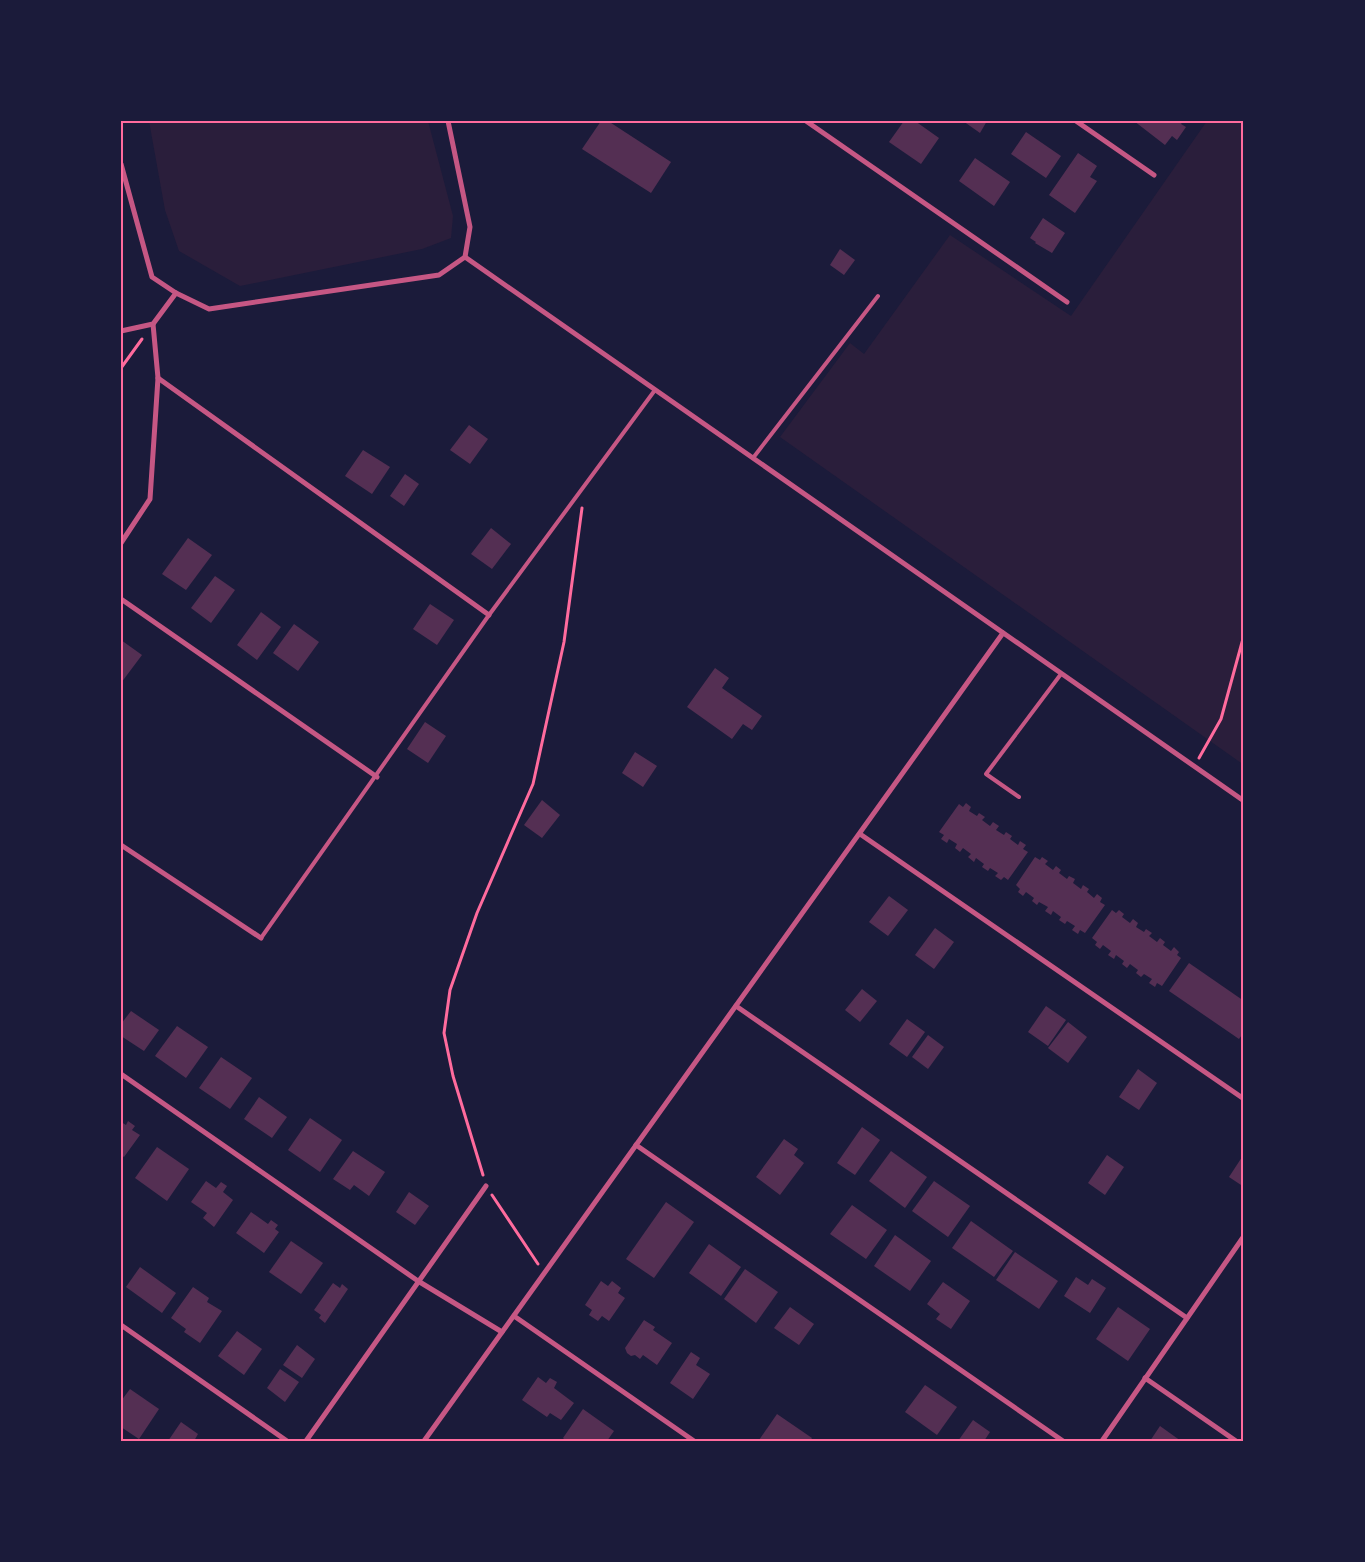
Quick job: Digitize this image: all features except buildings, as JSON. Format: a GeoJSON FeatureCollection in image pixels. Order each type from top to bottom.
{"type":"FeatureCollection","features":[{"type":"Feature","properties":{"kind":"street"},"geometry":{"type":"LineString","coordinates":[[121,164],[152,277],[209,310],[439,275],[465,257],[470,227],[448,121]]}},
{"type":"Feature","properties":{"kind":"street"},"geometry":{"type":"LineString","coordinates":[[806,121],[1066,302]]}},
{"type":"Feature","properties":{"kind":"street"},"geometry":{"type":"LineString","coordinates":[[1076,121],[1154,175]]}},
{"type":"Feature","properties":{"kind":"street"},"geometry":{"type":"LineString","coordinates":[[465,257],[1244,801]]}},
{"type":"Feature","properties":{"kind":"street"},"geometry":{"type":"LineString","coordinates":[[121,332],[153,324],[176,292]]}},
{"type":"Feature","properties":{"kind":"street"},"geometry":{"type":"LineString","coordinates":[[121,543],[150,499],[158,378],[153,324]]}},
{"type":"Feature","properties":{"kind":"street"},"geometry":{"type":"LineString","coordinates":[[158,378],[489,615]]}},
{"type":"Feature","properties":{"kind":"street"},"geometry":{"type":"LineString","coordinates":[[121,599],[377,777]]}},
{"type":"Feature","properties":{"kind":"street"},"geometry":{"type":"LineString","coordinates":[[424,1441],[1004,633]]}},
{"type":"Feature","properties":{"kind":"street"},"geometry":{"type":"LineString","coordinates":[[860,834],[1244,1099]]}},
{"type":"Feature","properties":{"kind":"street"},"geometry":{"type":"LineString","coordinates":[[121,845],[261,938]]}},
{"type":"Feature","properties":{"kind":"street"},"geometry":{"type":"LineString","coordinates":[[736,1006],[1187,1318]]}},
{"type":"Feature","properties":{"kind":"street"},"geometry":{"type":"LineString","coordinates":[[121,1074],[418,1281],[502,1332]]}},
{"type":"Feature","properties":{"kind":"street"},"geometry":{"type":"LineString","coordinates":[[636,1145],[1063,1441]]}},
{"type":"Feature","properties":{"kind":"street"},"geometry":{"type":"LineString","coordinates":[[306,1441],[486,1186]]}},
{"type":"Feature","properties":{"kind":"street"},"geometry":{"type":"LineString","coordinates":[[1102,1441],[1244,1236]]}},
{"type":"Feature","properties":{"kind":"street"},"geometry":{"type":"LineString","coordinates":[[514,1316],[694,1441]]}},
{"type":"Feature","properties":{"kind":"street"},"geometry":{"type":"LineString","coordinates":[[121,1325],[287,1441]]}},
{"type":"Feature","properties":{"kind":"street"},"geometry":{"type":"LineString","coordinates":[[1145,1378],[1236,1441]]}},
{"type":"Feature","properties":{"kind":"lane"},"geometry":{"type":"LineString","coordinates":[[753,458],[878,296]]}},
{"type":"Feature","properties":{"kind":"lane"},"geometry":{"type":"LineString","coordinates":[[261,938],[377,777],[489,615],[655,390]]}},
{"type":"Feature","properties":{"kind":"lane"},"geometry":{"type":"LineString","coordinates":[[1019,797],[986,774],[1061,674]]}},
{"type":"Feature","properties":{"kind":"path"},"geometry":{"type":"LineString","coordinates":[[121,368],[153,324]]}},
{"type":"Feature","properties":{"kind":"path"},"geometry":{"type":"LineString","coordinates":[[544,1273],[486,1186],[454,1076],[444,1033],[450,990],[477,913],[533,784],[564,642],[585,485]]}},
{"type":"Feature","properties":{"kind":"path"},"geometry":{"type":"LineString","coordinates":[[1194,767],[1220,719],[1244,635]]}},
{"type":"Feature","properties":{"kind":"shaded area"},"geometry":{"type":"Polygon","coordinates":[[[149,121],[428,121],[453,216],[451,238],[422,249],[240,286],[179,251],[165,210],[149,121]]]}},
{"type":"Feature","properties":{"kind":"shaded area"},"geometry":{"type":"Polygon","coordinates":[[[1207,121],[1244,121],[1244,765],[780,437],[850,343],[864,354],[950,235],[1071,316],[1207,121]]]}}]}
